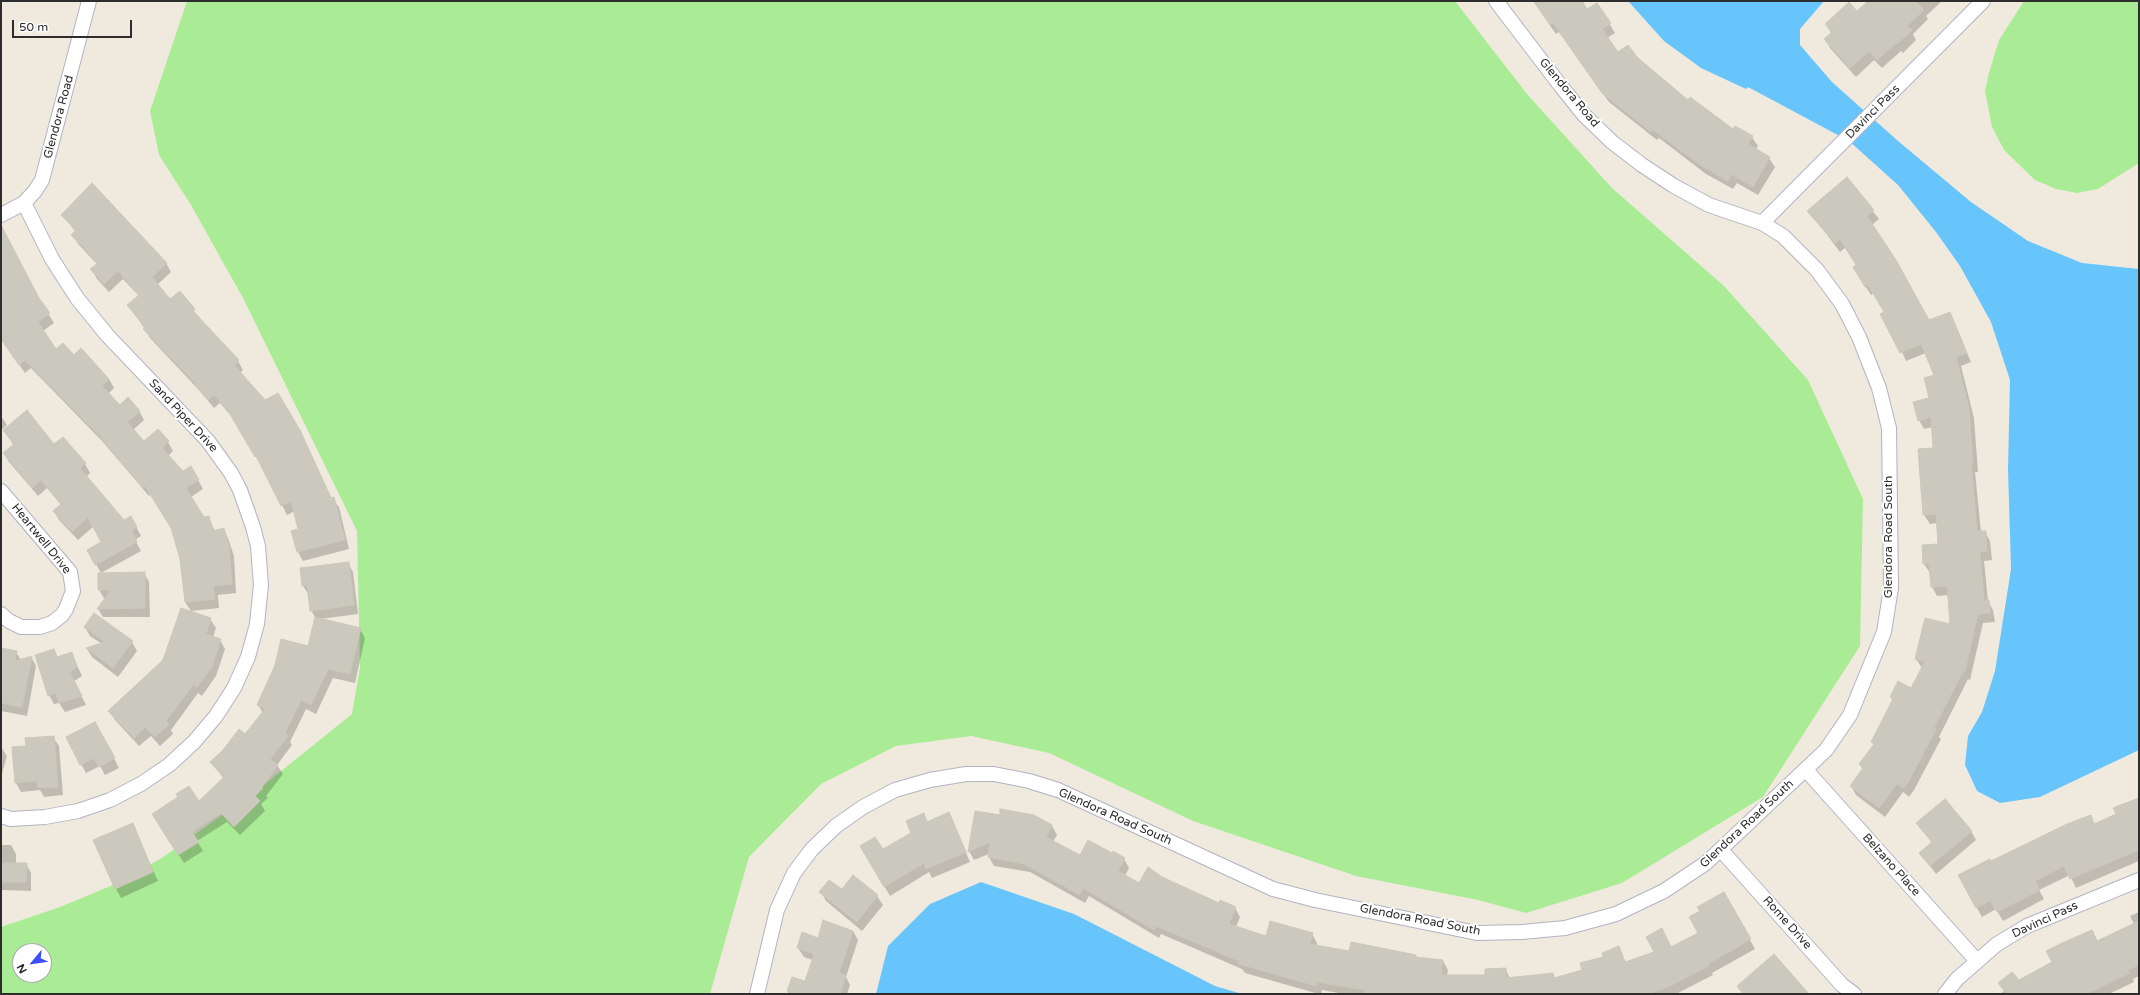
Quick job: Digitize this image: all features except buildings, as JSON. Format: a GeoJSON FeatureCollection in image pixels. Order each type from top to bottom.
{"type":"FeatureCollection","features":[{"type":"Feature","properties":{"kind":"street","name":"Glendora Road"},"geometry":{"type":"LineString","coordinates":[[1,215],[24,203],[36,191],[44,174],[89,1]]}},
{"type":"Feature","properties":{"kind":"street","name":"Glendora Road"},"geometry":{"type":"LineString","coordinates":[[1496,1],[1584,115],[1612,142],[1642,166],[1709,205],[1762,222]]}},
{"type":"Feature","properties":{"kind":"street","name":"Davinci Pass"},"geometry":{"type":"LineString","coordinates":[[1762,222],[1984,1]]}},
{"type":"Feature","properties":{"kind":"street","name":"Sand Piper Drive"},"geometry":{"type":"LineString","coordinates":[[1,816],[11,819],[45,817],[78,810],[110,800],[135,787],[169,765],[198,737],[216,716],[234,688],[248,657],[258,624],[261,585],[259,553],[253,527],[240,490],[231,473],[208,441],[107,335],[78,298],[52,259],[24,203]]}},
{"type":"Feature","properties":{"kind":"street","name":"Glendora Road South"},"geometry":{"type":"LineString","coordinates":[[757,994],[777,910],[794,873],[812,849],[836,826],[863,807],[895,790],[930,780],[966,774],[994,774],[1058,790],[1273,889],[1316,900],[1477,933],[1565,928],[1616,914],[1664,891],[1706,863],[1826,750],[1850,715],[1884,632],[1891,588],[1889,428],[1879,388],[1859,337],[1842,304],[1818,270],[1783,236],[1762,222]]}},
{"type":"Feature","properties":{"kind":"street","name":"Heartwell Drive"},"geometry":{"type":"LineString","coordinates":[[1,491],[70,572],[73,591],[66,609],[62,614],[52,623],[40,627],[21,627],[9,621],[1,614]]}},
{"type":"Feature","properties":{"kind":"street","name":"Belzano Place"},"geometry":{"type":"LineString","coordinates":[[1806,770],[1977,961]]}},
{"type":"Feature","properties":{"kind":"street","name":"Rome Drive"},"geometry":{"type":"LineString","coordinates":[[1721,850],[1842,985],[1854,994]]}},
{"type":"Feature","properties":{"kind":"street","name":"Davinci Pass"},"geometry":{"type":"LineString","coordinates":[[1945,994],[1958,979],[1997,944],[2027,926],[2139,880]]}},
{"type":"Feature","properties":{"kind":"green space"},"geometry":{"type":"Polygon","coordinates":[[[187,1],[1455,1],[1527,94],[1612,188],[1724,286],[1808,380],[1863,499],[1860,646],[1763,797],[1622,883],[1526,913],[1478,900],[1356,876],[1193,821],[1049,753],[971,736],[896,746],[821,784],[749,857],[710,994],[1,994],[1,927],[60,907],[113,885],[162,858],[265,784],[352,714],[360,667],[357,531],[244,300],[191,205],[159,155],[150,111],[187,1]]]}},
{"type":"Feature","properties":{"kind":"green space"},"geometry":{"type":"Polygon","coordinates":[[[2024,1],[2139,1],[2139,163],[2098,189],[2077,193],[2056,189],[2035,180],[2004,150],[1992,127],[1985,91],[1989,73],[1999,40],[2024,1]]]}},
{"type":"Feature","properties":{"kind":"water"},"geometry":{"type":"Polygon","coordinates":[[[1628,1],[1824,1],[1800,29],[1800,45],[1832,82],[1898,141],[1971,202],[2028,241],[2082,263],[2139,269],[2139,750],[2040,797],[2000,803],[1977,791],[1965,765],[1968,736],[1982,712],[1995,671],[2011,569],[2008,469],[2010,380],[1991,322],[1960,266],[1936,232],[1898,185],[1849,141],[1748,87],[1746,89],[1701,68],[1664,41],[1628,1]]]}},
{"type":"Feature","properties":{"kind":"water"},"geometry":{"type":"Polygon","coordinates":[[[981,882],[1074,914],[1215,986],[1242,994],[876,994],[888,946],[930,904],[981,882]]]}}]}
